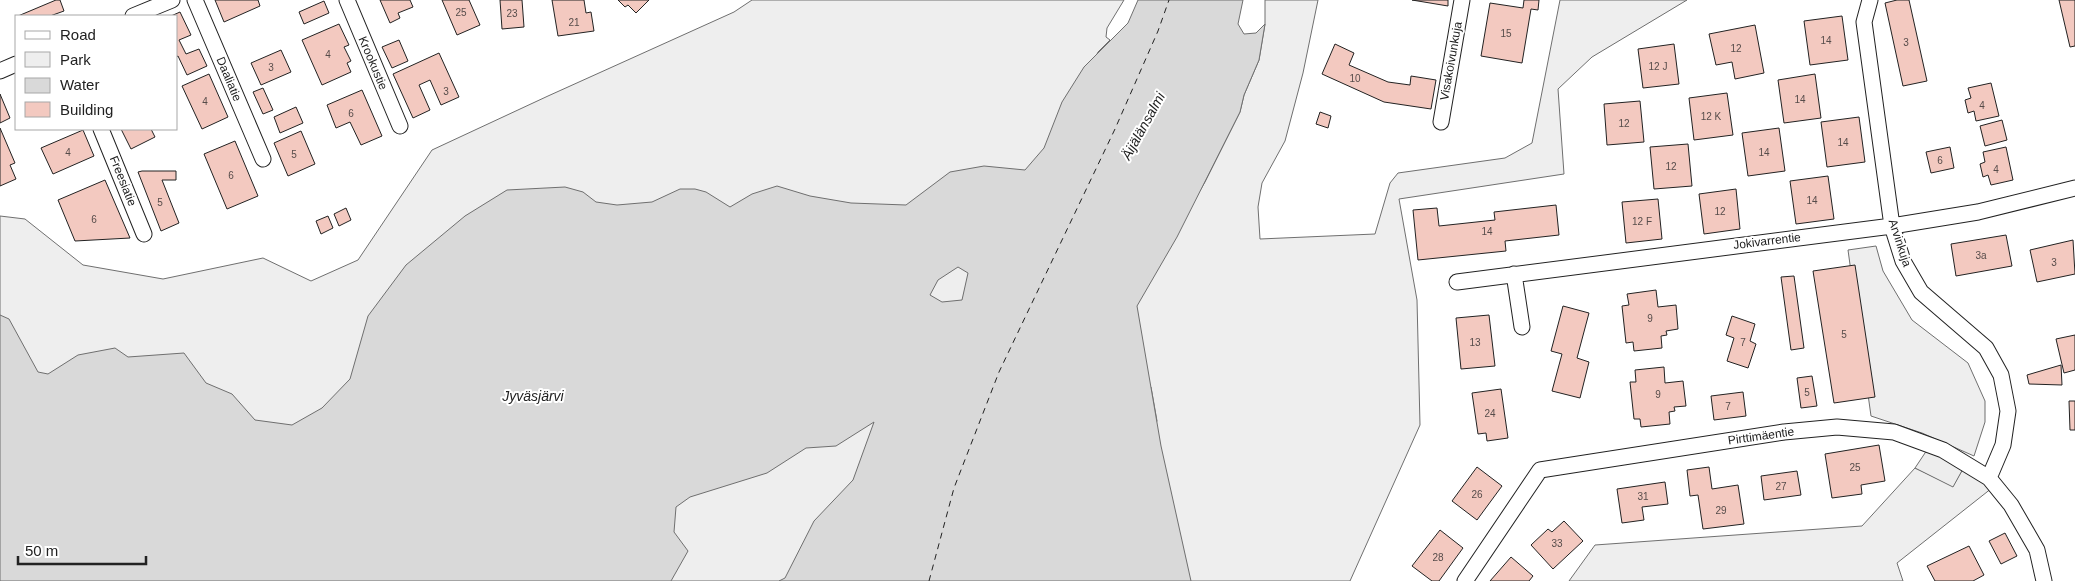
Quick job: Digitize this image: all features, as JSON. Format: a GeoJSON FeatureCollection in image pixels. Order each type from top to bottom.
{"type":"FeatureCollection","features":[{"type":"Feature","properties":{"kind":"street"},"geometry":{"type":"LineString","coordinates":[[135,15],[172,0]]}},
{"type":"Feature","properties":{"kind":"street","name":"Daaliatie"},"geometry":{"type":"LineString","coordinates":[[195,0],[263,159]]}},
{"type":"Feature","properties":{"kind":"street","name":"Krookustie"},"geometry":{"type":"LineString","coordinates":[[347,0],[400,126]]}},
{"type":"Feature","properties":{"kind":"street","name":"Visakoivunkuja"},"geometry":{"type":"LineString","coordinates":[[1441,122],[1462,0]]}},
{"type":"Feature","properties":{"kind":"street","name":"Arvinkuja"},"geometry":{"type":"LineString","coordinates":[[1870,0],[1864,22],[1892,226],[1903,262],[1921,292],[1986,348],[2001,375],[2008,411],[2003,444],[1990,478]]}},
{"type":"Feature","properties":{"kind":"street"},"geometry":{"type":"LineString","coordinates":[[0,69],[15,64]]}},
{"type":"Feature","properties":{"kind":"street","name":"Freesiatie"},"geometry":{"type":"LineString","coordinates":[[101,130],[144,234]]}},
{"type":"Feature","properties":{"kind":"street","name":"Jokivarrentie"},"geometry":{"type":"LineString","coordinates":[[1457,282],[1892,226],[1978,212],[2075,188]]}},
{"type":"Feature","properties":{"kind":"street"},"geometry":{"type":"LineString","coordinates":[[1514,274],[1522,327]]}},
{"type":"Feature","properties":{"kind":"street","name":"Pirttimäentie"},"geometry":{"type":"LineString","coordinates":[[1465,581],[1540,470],[1784,432],[1836,427],[1894,432],[1943,450],[1990,478],[2011,505],[2037,550],[2044,581]]}},
{"type":"Feature","properties":{"kind":"green space"},"geometry":{"type":"Polygon","coordinates":[[[752,0],[1124,0],[1107,28],[1106,37],[1110,40],[1098,52],[850,581],[564,581],[398,444],[0,549],[0,216],[25,219],[83,265],[163,279],[263,258],[311,281],[358,260],[432,150],[734,12],[752,0]]]}},
{"type":"Feature","properties":{"kind":"green space"},"geometry":{"type":"Polygon","coordinates":[[[1265,0],[1318,0],[1303,73],[1285,141],[1262,183],[1258,207],[1260,239],[1375,234],[1390,183],[1398,173],[1505,158],[1532,143],[1560,0],[1687,0],[1592,57],[1558,89],[1564,174],[1399,199],[1417,300],[1420,425],[1350,581],[1062,581],[1157,421],[1151,387],[1059,433],[1205,182],[1240,112],[1244,95],[1259,60],[1265,24],[1265,0]]]}},
{"type":"Feature","properties":{"kind":"green space"},"geometry":{"type":"Polygon","coordinates":[[[1876,246],[1883,271],[1912,320],[1968,363],[1985,401],[1985,422],[1974,456],[1922,433],[1871,416],[1848,250],[1876,246]]]}},
{"type":"Feature","properties":{"kind":"green space"},"geometry":{"type":"Polygon","coordinates":[[[1964,467],[1992,488],[1897,563],[1903,581],[1569,581],[1595,545],[1862,526],[1915,468],[1953,486],[1964,467]]]}},
{"type":"Feature","properties":{"kind":"shaded area"},"geometry":{"type":"Polygon","coordinates":[[[1927,450],[1964,467],[1953,487],[1915,468],[1927,450]]]}},
{"type":"Feature","properties":{"kind":"water","name":"Jyväsjärvi"},"geometry":{"type":"Polygon","coordinates":[[[1138,0],[1243,0],[1238,24],[1244,34],[1256,33],[1265,24],[1259,60],[1244,95],[1240,112],[1177,237],[1137,306],[1161,446],[1191,581],[779,581],[785,578],[814,521],[853,480],[874,422],[836,446],[806,448],[767,473],[690,497],[676,507],[674,532],[688,551],[671,581],[0,581],[0,315],[9,319],[38,372],[48,374],[78,355],[115,348],[128,357],[184,353],[206,383],[232,394],[255,420],[292,425],[322,408],[350,379],[368,316],[406,265],[465,216],[507,190],[565,187],[583,192],[596,202],[617,205],[652,202],[680,189],[695,189],[706,192],[730,207],[752,194],[777,186],[810,196],[851,203],[906,205],[950,172],[984,166],[1025,170],[1044,148],[1062,102],[1084,67],[1128,23],[1138,0]],[[958,267],[938,280],[930,295],[942,302],[962,300],[968,273],[958,267]]]}},
{"type":"Feature","properties":{"kind":"building"},"geometry":{"type":"Polygon","coordinates":[[[56,0],[60,0],[64,11],[53,15],[20,15],[56,0]]]}},
{"type":"Feature","properties":{"kind":"building"},"geometry":{"type":"Polygon","coordinates":[[[215,0],[258,0],[260,6],[224,22],[215,0]]]}},
{"type":"Feature","properties":{"kind":"building"},"geometry":{"type":"Polygon","coordinates":[[[380,0],[410,0],[413,7],[398,13],[400,18],[390,23],[380,0]]]}},
{"type":"Feature","properties":{"kind":"building"},"geometry":{"type":"Polygon","coordinates":[[[442,0],[469,0],[480,25],[457,35],[442,0]]]}},
{"type":"Feature","properties":{"kind":"building"},"geometry":{"type":"Polygon","coordinates":[[[500,0],[522,0],[524,27],[502,29],[500,0]]]}},
{"type":"Feature","properties":{"kind":"building"},"geometry":{"type":"Polygon","coordinates":[[[552,0],[584,0],[586,13],[591,12],[594,31],[558,36],[552,0]]]}},
{"type":"Feature","properties":{"kind":"building"},"geometry":{"type":"Polygon","coordinates":[[[618,0],[649,0],[636,13],[628,5],[625,7],[618,0]]]}},
{"type":"Feature","properties":{"kind":"building"},"geometry":{"type":"Polygon","coordinates":[[[1412,0],[1448,0],[1448,6],[1412,0]]]}},
{"type":"Feature","properties":{"kind":"building"},"geometry":{"type":"Polygon","coordinates":[[[1524,0],[1539,0],[1538,10],[1531,9],[1522,63],[1481,56],[1490,3],[1523,8],[1524,0]]]}},
{"type":"Feature","properties":{"kind":"building"},"geometry":{"type":"Polygon","coordinates":[[[1909,0],[1927,81],[1903,86],[1885,3],[1909,0]]]}},
{"type":"Feature","properties":{"kind":"building"},"geometry":{"type":"Polygon","coordinates":[[[2059,0],[2075,0],[2075,46],[2070,47],[2059,0]]]}},
{"type":"Feature","properties":{"kind":"building"},"geometry":{"type":"Polygon","coordinates":[[[324,1],[329,13],[304,24],[299,12],[324,1]]]}},
{"type":"Feature","properties":{"kind":"building"},"geometry":{"type":"Polygon","coordinates":[[[180,12],[191,35],[179,40],[186,54],[199,49],[207,66],[187,75],[178,56],[178,15],[173,15],[180,12]]]}},
{"type":"Feature","properties":{"kind":"building"},"geometry":{"type":"Polygon","coordinates":[[[1842,16],[1848,60],[1810,65],[1804,21],[1842,16]]]}},
{"type":"Feature","properties":{"kind":"building"},"geometry":{"type":"Polygon","coordinates":[[[339,24],[349,45],[344,47],[351,61],[347,63],[351,72],[322,85],[302,40],[339,24]]]}},
{"type":"Feature","properties":{"kind":"building"},"geometry":{"type":"Polygon","coordinates":[[[1755,25],[1764,73],[1735,79],[1732,62],[1716,65],[1709,34],[1755,25]]]}},
{"type":"Feature","properties":{"kind":"building"},"geometry":{"type":"Polygon","coordinates":[[[399,40],[408,61],[392,68],[382,47],[399,40]]]}},
{"type":"Feature","properties":{"kind":"building"},"geometry":{"type":"Polygon","coordinates":[[[1335,44],[1354,53],[1349,65],[1388,82],[1410,85],[1411,76],[1436,80],[1431,109],[1384,102],[1322,74],[1335,44]]]}},
{"type":"Feature","properties":{"kind":"building"},"geometry":{"type":"Polygon","coordinates":[[[1674,44],[1679,84],[1643,88],[1638,49],[1674,44]]]}},
{"type":"Feature","properties":{"kind":"building"},"geometry":{"type":"Polygon","coordinates":[[[281,50],[291,72],[261,85],[251,63],[281,50]]]}},
{"type":"Feature","properties":{"kind":"building"},"geometry":{"type":"Polygon","coordinates":[[[439,53],[459,97],[441,105],[430,80],[419,85],[430,110],[413,118],[393,74],[439,53]]]}},
{"type":"Feature","properties":{"kind":"building"},"geometry":{"type":"Polygon","coordinates":[[[209,74],[228,117],[202,129],[182,86],[209,74]]]}},
{"type":"Feature","properties":{"kind":"building"},"geometry":{"type":"Polygon","coordinates":[[[1815,74],[1821,118],[1784,123],[1778,80],[1815,74]]]}},
{"type":"Feature","properties":{"kind":"building"},"geometry":{"type":"Polygon","coordinates":[[[1991,83],[1999,116],[1976,121],[1974,111],[1968,113],[1965,100],[1971,98],[1968,88],[1991,83]]]}},
{"type":"Feature","properties":{"kind":"building"},"geometry":{"type":"Polygon","coordinates":[[[263,88],[273,110],[263,114],[253,92],[263,88]]]}},
{"type":"Feature","properties":{"kind":"building"},"geometry":{"type":"Polygon","coordinates":[[[362,90],[382,136],[361,145],[350,122],[336,128],[327,105],[362,90]]]}},
{"type":"Feature","properties":{"kind":"building"},"geometry":{"type":"Polygon","coordinates":[[[1727,93],[1733,135],[1694,140],[1689,98],[1727,93]]]}},
{"type":"Feature","properties":{"kind":"building"},"geometry":{"type":"Polygon","coordinates":[[[0,94],[10,118],[0,123],[0,94]]]}},
{"type":"Feature","properties":{"kind":"building"},"geometry":{"type":"Polygon","coordinates":[[[1640,101],[1644,142],[1607,145],[1604,104],[1640,101]]]}},
{"type":"Feature","properties":{"kind":"building"},"geometry":{"type":"Polygon","coordinates":[[[296,107],[303,123],[280,133],[274,117],[296,107]]]}},
{"type":"Feature","properties":{"kind":"building"},"geometry":{"type":"Polygon","coordinates":[[[1320,112],[1331,116],[1328,128],[1316,124],[1320,112]]]}},
{"type":"Feature","properties":{"kind":"building"},"geometry":{"type":"Polygon","coordinates":[[[1859,117],[1865,162],[1827,167],[1821,122],[1859,117]]]}},
{"type":"Feature","properties":{"kind":"building"},"geometry":{"type":"Polygon","coordinates":[[[2002,120],[2007,140],[1985,146],[1980,126],[2002,120]]]}},
{"type":"Feature","properties":{"kind":"building"},"geometry":{"type":"Polygon","coordinates":[[[0,128],[15,163],[10,165],[16,179],[0,186],[0,128]]]}},
{"type":"Feature","properties":{"kind":"building"},"geometry":{"type":"Polygon","coordinates":[[[1779,128],[1785,171],[1748,176],[1742,133],[1779,128]]]}},
{"type":"Feature","properties":{"kind":"building"},"geometry":{"type":"Polygon","coordinates":[[[83,130],[94,156],[53,174],[41,148],[83,130]]]}},
{"type":"Feature","properties":{"kind":"building"},"geometry":{"type":"Polygon","coordinates":[[[122,130],[152,130],[155,137],[131,149],[122,130]]]}},
{"type":"Feature","properties":{"kind":"building"},"geometry":{"type":"Polygon","coordinates":[[[301,131],[315,164],[288,176],[274,143],[301,131]]]}},
{"type":"Feature","properties":{"kind":"building"},"geometry":{"type":"Polygon","coordinates":[[[235,141],[258,196],[227,209],[204,154],[235,141]]]}},
{"type":"Feature","properties":{"kind":"building"},"geometry":{"type":"Polygon","coordinates":[[[1688,144],[1692,186],[1654,189],[1650,147],[1688,144]]]}},
{"type":"Feature","properties":{"kind":"building"},"geometry":{"type":"Polygon","coordinates":[[[1950,147],[1954,168],[1931,173],[1926,152],[1950,147]]]}},
{"type":"Feature","properties":{"kind":"building"},"geometry":{"type":"Polygon","coordinates":[[[2006,147],[2013,180],[1991,185],[1988,175],[1983,177],[1980,164],[1985,162],[1983,152],[2006,147]]]}},
{"type":"Feature","properties":{"kind":"building"},"geometry":{"type":"Polygon","coordinates":[[[176,171],[176,180],[162,180],[179,223],[161,231],[138,172],[176,171]]]}},
{"type":"Feature","properties":{"kind":"building"},"geometry":{"type":"Polygon","coordinates":[[[1828,176],[1834,219],[1796,224],[1790,181],[1828,176]]]}},
{"type":"Feature","properties":{"kind":"building"},"geometry":{"type":"Polygon","coordinates":[[[105,180],[130,238],[75,241],[58,200],[105,180]]]}},
{"type":"Feature","properties":{"kind":"building"},"geometry":{"type":"Polygon","coordinates":[[[1736,189],[1740,229],[1704,234],[1699,194],[1736,189]]]}},
{"type":"Feature","properties":{"kind":"building"},"geometry":{"type":"Polygon","coordinates":[[[1658,199],[1662,239],[1626,243],[1622,202],[1658,199]]]}},
{"type":"Feature","properties":{"kind":"building"},"geometry":{"type":"Polygon","coordinates":[[[1556,205],[1559,235],[1505,241],[1506,251],[1418,260],[1413,210],[1437,208],[1439,226],[1495,220],[1494,212],[1556,205]]]}},
{"type":"Feature","properties":{"kind":"building"},"geometry":{"type":"Polygon","coordinates":[[[346,208],[351,220],[339,226],[334,214],[346,208]]]}},
{"type":"Feature","properties":{"kind":"building"},"geometry":{"type":"Polygon","coordinates":[[[328,216],[333,228],[321,234],[316,221],[328,216]]]}},
{"type":"Feature","properties":{"kind":"building"},"geometry":{"type":"Polygon","coordinates":[[[2006,235],[2012,266],[1956,276],[1951,244],[2006,235]]]}},
{"type":"Feature","properties":{"kind":"building"},"geometry":{"type":"Polygon","coordinates":[[[2073,240],[2075,274],[2037,282],[2030,250],[2073,240]]]}},
{"type":"Feature","properties":{"kind":"building"},"geometry":{"type":"Polygon","coordinates":[[[1855,265],[1875,397],[1834,403],[1813,271],[1855,265]]]}},
{"type":"Feature","properties":{"kind":"building"},"geometry":{"type":"Polygon","coordinates":[[[1794,276],[1804,348],[1791,350],[1781,277],[1794,276]]]}},
{"type":"Feature","properties":{"kind":"building"},"geometry":{"type":"Polygon","coordinates":[[[1656,290],[1658,307],[1676,305],[1678,329],[1666,331],[1667,335],[1661,336],[1662,348],[1634,351],[1633,342],[1626,343],[1622,306],[1629,305],[1627,294],[1656,290]]]}},
{"type":"Feature","properties":{"kind":"building"},"geometry":{"type":"Polygon","coordinates":[[[1563,306],[1589,313],[1577,358],[1589,362],[1580,398],[1552,391],[1562,354],[1551,351],[1563,306]]]}},
{"type":"Feature","properties":{"kind":"building"},"geometry":{"type":"Polygon","coordinates":[[[1489,315],[1495,366],[1461,369],[1456,318],[1489,315]]]}},
{"type":"Feature","properties":{"kind":"building"},"geometry":{"type":"Polygon","coordinates":[[[1732,316],[1755,324],[1750,341],[1756,344],[1748,368],[1727,361],[1734,338],[1726,335],[1732,316]]]}},
{"type":"Feature","properties":{"kind":"building"},"geometry":{"type":"Polygon","coordinates":[[[2075,335],[2075,370],[2064,373],[2056,339],[2075,335]]]}},
{"type":"Feature","properties":{"kind":"building"},"geometry":{"type":"Polygon","coordinates":[[[2061,365],[2062,385],[2029,384],[2027,375],[2061,365]]]}},
{"type":"Feature","properties":{"kind":"building"},"geometry":{"type":"Polygon","coordinates":[[[1664,367],[1665,383],[1683,381],[1686,406],[1674,407],[1675,411],[1669,412],[1670,424],[1641,427],[1640,419],[1634,419],[1630,382],[1636,382],[1635,370],[1664,367]]]}},
{"type":"Feature","properties":{"kind":"building"},"geometry":{"type":"Polygon","coordinates":[[[1812,376],[1817,406],[1801,408],[1797,378],[1812,376]]]}},
{"type":"Feature","properties":{"kind":"building"},"geometry":{"type":"Polygon","coordinates":[[[1501,389],[1508,438],[1487,441],[1486,433],[1478,434],[1472,393],[1501,389]]]}},
{"type":"Feature","properties":{"kind":"building"},"geometry":{"type":"Polygon","coordinates":[[[1743,392],[1746,416],[1714,420],[1711,396],[1743,392]]]}},
{"type":"Feature","properties":{"kind":"building"},"geometry":{"type":"Polygon","coordinates":[[[2069,401],[2075,401],[2075,430],[2070,430],[2069,401]]]}},
{"type":"Feature","properties":{"kind":"building"},"geometry":{"type":"Polygon","coordinates":[[[1879,445],[1885,481],[1861,485],[1862,494],[1832,498],[1825,454],[1879,445]]]}},
{"type":"Feature","properties":{"kind":"building"},"geometry":{"type":"Polygon","coordinates":[[[1477,467],[1502,486],[1477,520],[1452,501],[1477,467]]]}},
{"type":"Feature","properties":{"kind":"building"},"geometry":{"type":"Polygon","coordinates":[[[1709,467],[1712,489],[1738,485],[1744,524],[1703,529],[1698,495],[1690,496],[1687,470],[1709,467]]]}},
{"type":"Feature","properties":{"kind":"building"},"geometry":{"type":"Polygon","coordinates":[[[1797,471],[1801,495],[1764,500],[1761,476],[1797,471]]]}},
{"type":"Feature","properties":{"kind":"building"},"geometry":{"type":"Polygon","coordinates":[[[1665,482],[1668,504],[1642,507],[1644,520],[1622,523],[1617,489],[1665,482]]]}},
{"type":"Feature","properties":{"kind":"building"},"geometry":{"type":"Polygon","coordinates":[[[1564,521],[1583,541],[1553,569],[1531,545],[1548,529],[1552,532],[1564,521]]]}},
{"type":"Feature","properties":{"kind":"building"},"geometry":{"type":"Polygon","coordinates":[[[1440,530],[1463,548],[1439,581],[1432,581],[1412,566],[1440,530]]]}},
{"type":"Feature","properties":{"kind":"building"},"geometry":{"type":"Polygon","coordinates":[[[2005,533],[2017,556],[2001,564],[1989,541],[2005,533]]]}},
{"type":"Feature","properties":{"kind":"building"},"geometry":{"type":"Polygon","coordinates":[[[1969,546],[1984,575],[1973,581],[1935,581],[1927,566],[1969,546]]]}},
{"type":"Feature","properties":{"kind":"building"},"geometry":{"type":"Polygon","coordinates":[[[1511,557],[1533,576],[1529,581],[1490,581],[1511,557]]]}},
{"type":"Feature","properties":{"kind":"ferry route"},"geometry":{"type":"LineString","coordinates":[[929,581],[954,488],[999,372],[1115,129],[1158,31],[1169,0]]}},
{"type":"Feature","properties":{"kind":"water label","name":"Äijälänsalmi"},"geometry":{"type":"Point","coordinates":[1143,126]}}]}
